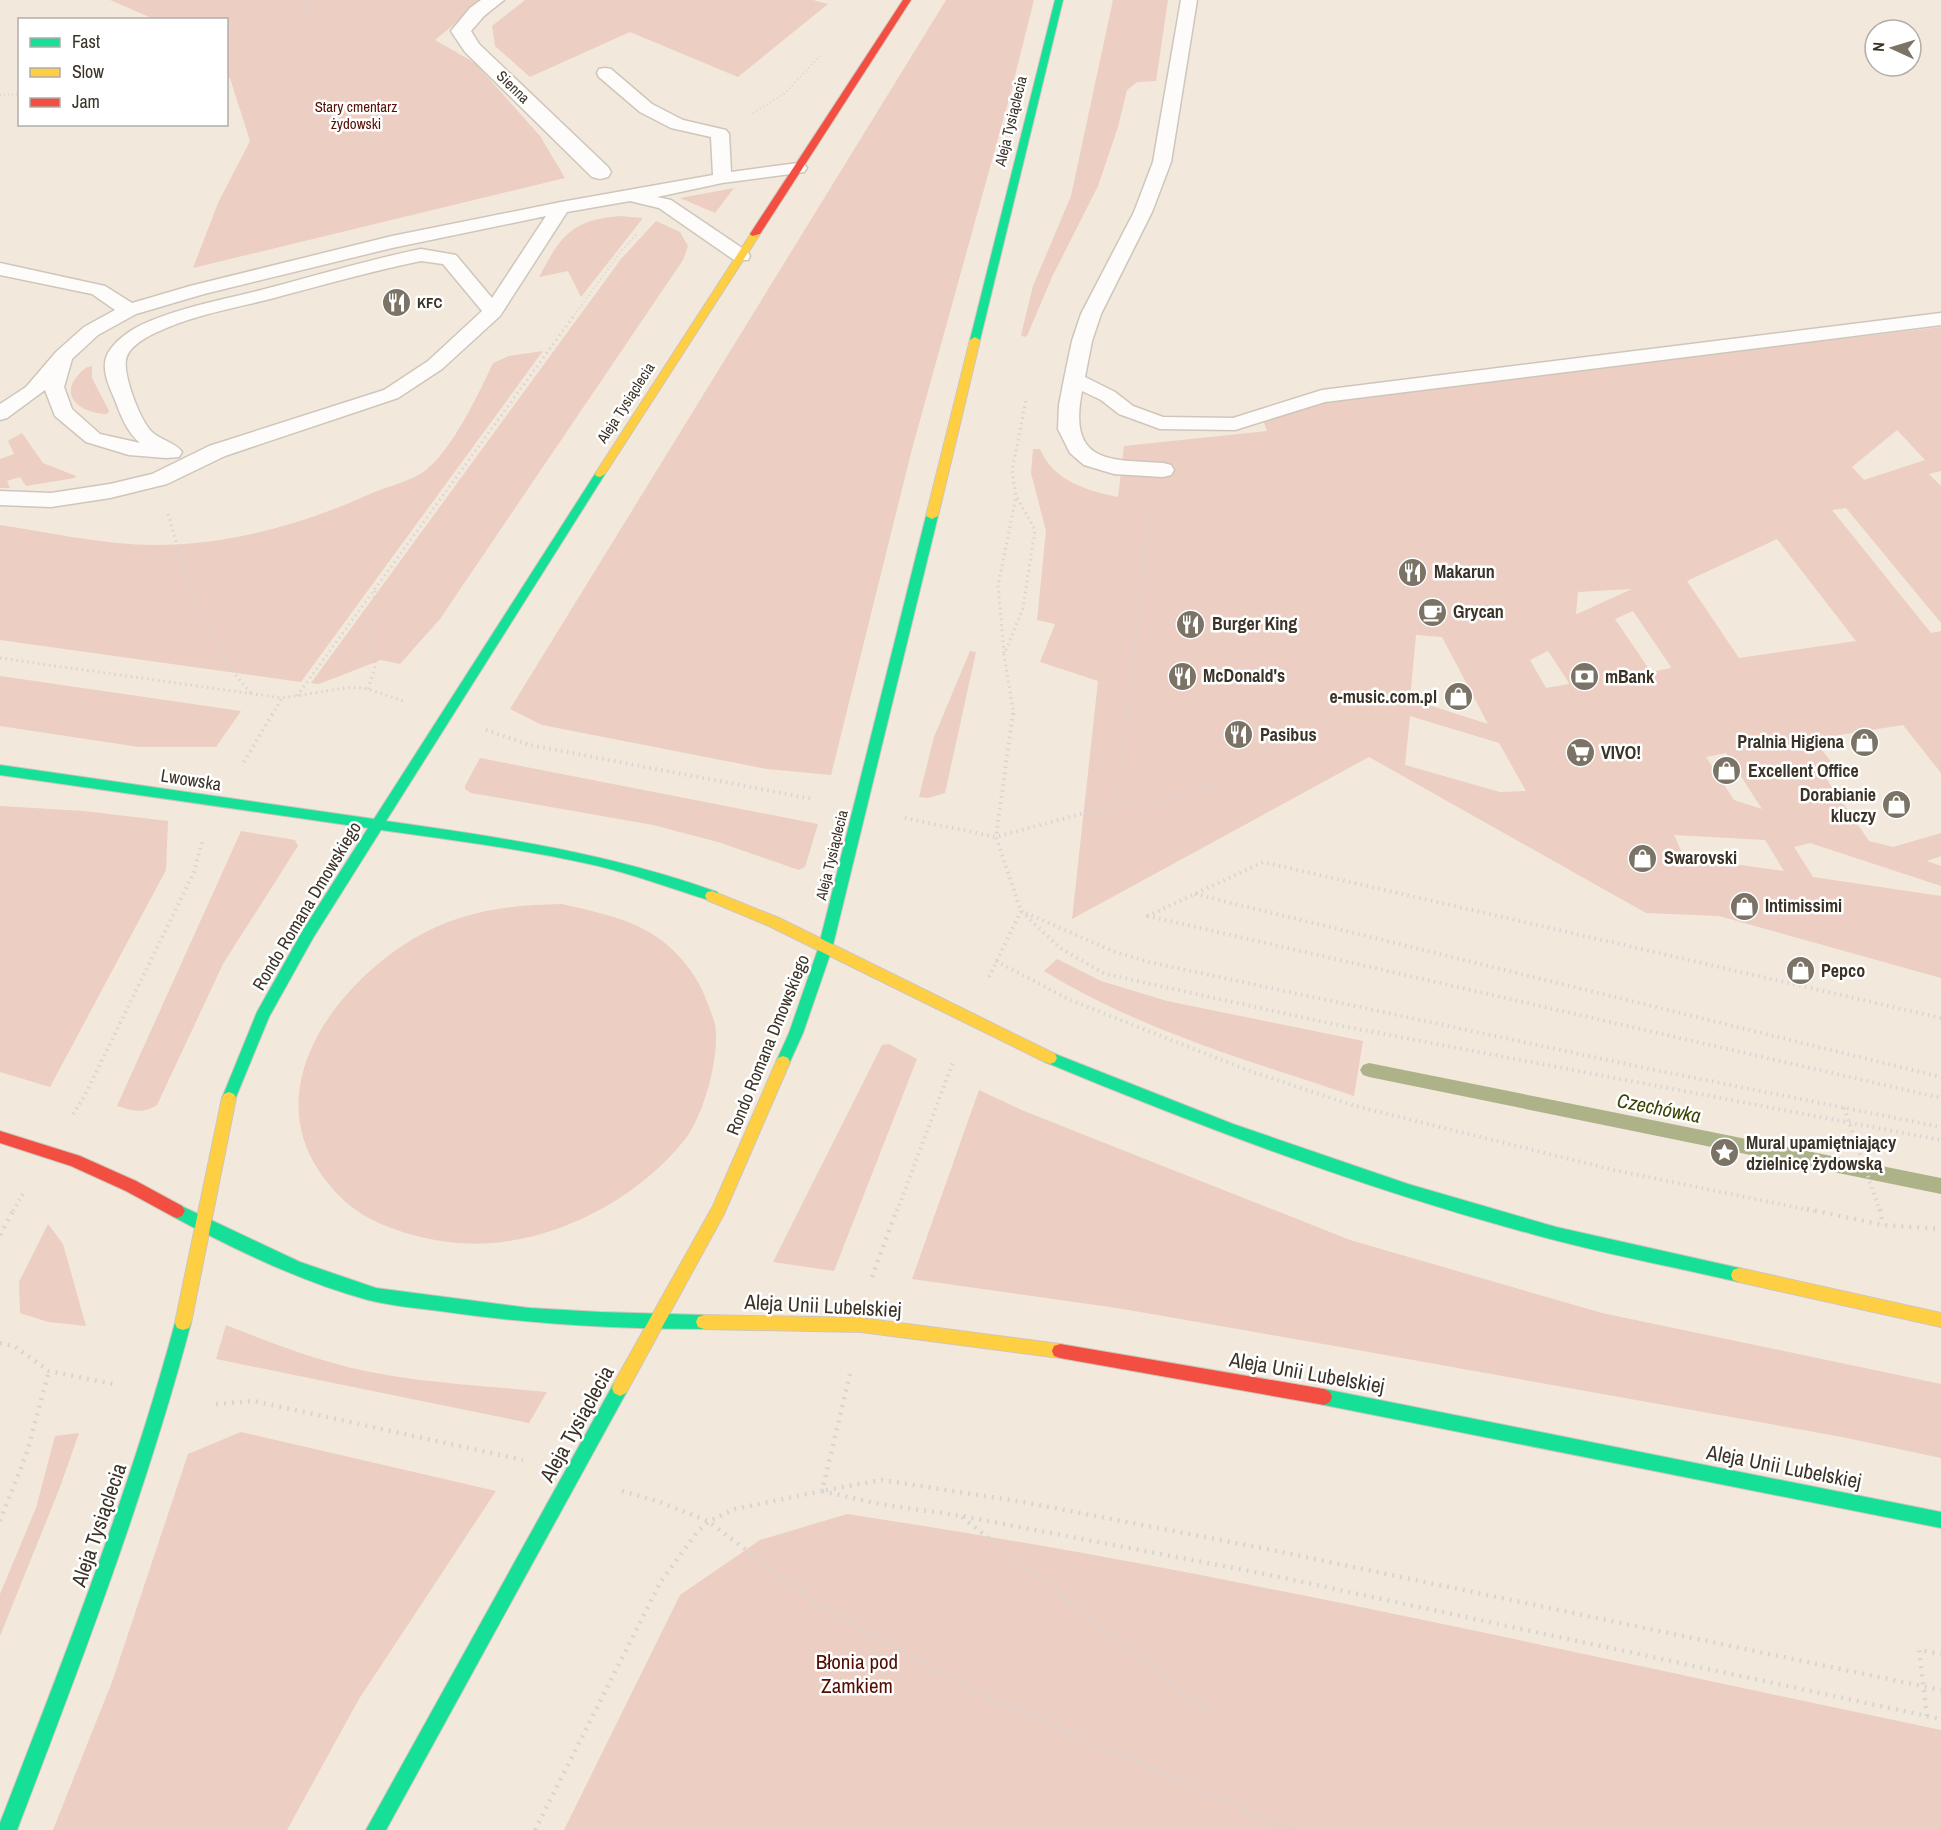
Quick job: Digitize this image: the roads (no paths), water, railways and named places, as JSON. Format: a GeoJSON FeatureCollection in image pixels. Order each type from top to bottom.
{"type":"FeatureCollection","features":[{"type":"Feature","properties":{"kind":"main road","name":"Aleja Tysiąclecia"},"geometry":{"type":"LineString","coordinates":[[376,825],[504,622],[907,0]]}},
{"type":"Feature","properties":{"kind":"main road","name":"Aleja Tysiąclecia"},"geometry":{"type":"LineString","coordinates":[[825,949],[1059,0]]}},
{"type":"Feature","properties":{"kind":"main road","name":"Lwowska"},"geometry":{"type":"LineString","coordinates":[[0,770],[376,825]]}},
{"type":"Feature","properties":{"kind":"main road","name":"Rondo Romana Dmowskiego"},"geometry":{"type":"LineString","coordinates":[[204,1226],[221,1127],[229,1096],[262,1016],[308,934],[376,825],[504,843],[608,863],[645,873],[737,906],[774,922],[825,949],[796,1033],[719,1209],[657,1322]]}},
{"type":"Feature","properties":{"kind":"main road"},"geometry":{"type":"LineString","coordinates":[[825,949],[1037,1053],[1160,1104],[1268,1145],[1397,1188],[1532,1227],[1620,1249],[1941,1320]]}},
{"type":"Feature","properties":{"kind":"main road"},"geometry":{"type":"LineString","coordinates":[[0,1137],[75,1161],[131,1186],[236,1243],[283,1264],[369,1293],[455,1307],[513,1313],[657,1322]]}},
{"type":"Feature","properties":{"kind":"main road","name":"Aleja Tysiąclecia"},"geometry":{"type":"LineString","coordinates":[[7,1830],[110,1563],[165,1396],[204,1226]]}},
{"type":"Feature","properties":{"kind":"main road","name":"Aleja Tysiąclecia"},"geometry":{"type":"LineString","coordinates":[[376,1830],[657,1322]]}},
{"type":"Feature","properties":{"kind":"main road","name":"Aleja Unii Lubelskiej"},"geometry":{"type":"LineString","coordinates":[[657,1322],[782,1322],[861,1325],[1070,1352],[1352,1402],[1941,1520]]}},
{"type":"Feature","properties":{"kind":"street","name":"Sienna"},"geometry":{"type":"LineString","coordinates":[[494,0],[477,12],[461,31],[472,48],[600,172]]}},
{"type":"Feature","properties":{"kind":"lane"},"geometry":{"type":"LineString","coordinates":[[1159,470],[1114,467],[1092,460],[1078,448],[1068,429],[1069,405],[1091,314],[1143,212],[1162,162],[1189,0]]}},
{"type":"Feature","properties":{"kind":"lane"},"geometry":{"type":"LineString","coordinates":[[605,73],[646,108],[677,124],[720,134],[722,178]]}},
{"type":"Feature","properties":{"kind":"lane"},"geometry":{"type":"LineString","coordinates":[[0,414],[33,391],[63,356],[91,331],[129,310],[197,290],[392,242],[561,207],[722,178],[798,168]]}},
{"type":"Feature","properties":{"kind":"lane"},"geometry":{"type":"LineString","coordinates":[[630,196],[665,204],[741,256]]}},
{"type":"Feature","properties":{"kind":"lane"},"geometry":{"type":"LineString","coordinates":[[0,498],[51,500],[110,491],[159,479],[217,451],[391,394],[435,365],[493,312],[561,207]]}},
{"type":"Feature","properties":{"kind":"lane"},"geometry":{"type":"LineString","coordinates":[[171,452],[151,444],[139,433],[119,386],[114,364],[120,350],[138,335],[173,319],[421,255],[449,259],[493,312]]}},
{"type":"Feature","properties":{"kind":"lane"},"geometry":{"type":"LineString","coordinates":[[0,269],[98,290],[129,310]]}},
{"type":"Feature","properties":{"kind":"lane"},"geometry":{"type":"LineString","coordinates":[[1074,379],[1108,396],[1126,410],[1160,423],[1235,424],[1322,396],[1941,319]]}},
{"type":"Feature","properties":{"kind":"lane"},"geometry":{"type":"LineString","coordinates":[[63,356],[54,387],[62,412],[93,438],[129,449],[171,452],[217,451]]}},
{"type":"Feature","properties":{"kind":"waterway","name":"Czechówka"},"geometry":{"type":"LineString","coordinates":[[1369,1070],[1941,1186]]}},
{"type":"Feature","properties":{"kind":"place","name":"KFC"},"geometry":{"type":"Point","coordinates":[396,303]}},
{"type":"Feature","properties":{"kind":"place","name":"Makarun"},"geometry":{"type":"Point","coordinates":[1413,572]}},
{"type":"Feature","properties":{"kind":"place","name":"Grycan"},"geometry":{"type":"Point","coordinates":[1432,612]}},
{"type":"Feature","properties":{"kind":"place","name":"Burger King"},"geometry":{"type":"Point","coordinates":[1191,624]}},
{"type":"Feature","properties":{"kind":"place","name":"McDonald's"},"geometry":{"type":"Point","coordinates":[1182,676]}},
{"type":"Feature","properties":{"kind":"place","name":"mBank"},"geometry":{"type":"Point","coordinates":[1584,677]}},
{"type":"Feature","properties":{"kind":"place","name":"e-music.com.pl"},"geometry":{"type":"Point","coordinates":[1458,697]}},
{"type":"Feature","properties":{"kind":"place","name":"Pasibus"},"geometry":{"type":"Point","coordinates":[1239,735]}},
{"type":"Feature","properties":{"kind":"place","name":"Pralnia Higiena"},"geometry":{"type":"Point","coordinates":[1865,742]}},
{"type":"Feature","properties":{"kind":"place","name":"VIVO!"},"geometry":{"type":"Point","coordinates":[1580,753]}},
{"type":"Feature","properties":{"kind":"place","name":"Excellent Office"},"geometry":{"type":"Point","coordinates":[1727,771]}},
{"type":"Feature","properties":{"kind":"place","name":"Dorabianie kluczy"},"geometry":{"type":"Point","coordinates":[1897,805]}},
{"type":"Feature","properties":{"kind":"place","name":"Swarovski"},"geometry":{"type":"Point","coordinates":[1643,858]}},
{"type":"Feature","properties":{"kind":"place","name":"Intimissimi"},"geometry":{"type":"Point","coordinates":[1744,906]}},
{"type":"Feature","properties":{"kind":"place","name":"Pepco"},"geometry":{"type":"Point","coordinates":[1800,971]}},
{"type":"Feature","properties":{"kind":"place","name":"Mural upamiętniający dzielnicę żydowską"},"geometry":{"type":"Point","coordinates":[1725,1153]}},
{"type":"Feature","properties":{"kind":"park label","name":"Stary cmentarz żydowski"},"geometry":{"type":"Point","coordinates":[356,116]}},
{"type":"Feature","properties":{"kind":"park label","name":"Błonia pod Zamkiem"},"geometry":{"type":"Point","coordinates":[857,1674]}}]}
